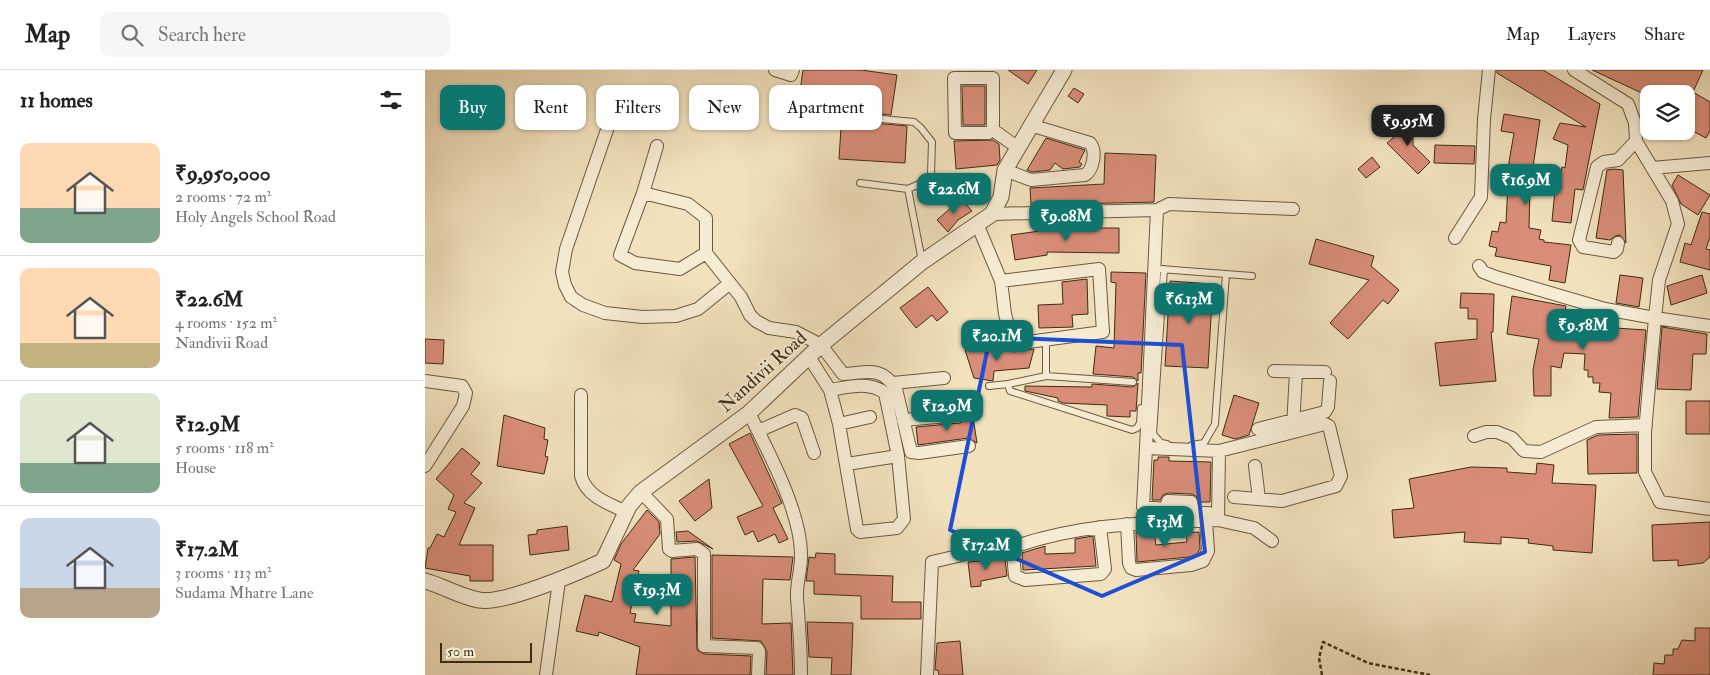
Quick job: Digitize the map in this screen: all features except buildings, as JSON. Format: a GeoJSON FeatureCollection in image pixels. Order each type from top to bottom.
{"type":"FeatureCollection","features":[{"type":"Feature","properties":{"kind":"street"},"geometry":{"type":"LineString","coordinates":[[775,70],[791,74],[793,70]]}},
{"type":"Feature","properties":{"kind":"street","name":"Nandivii Road"},"geometry":{"type":"LineString","coordinates":[[425,581],[480,601],[559,581],[603,561],[626,512],[641,492],[749,413],[821,345],[922,262],[978,226],[992,214],[1001,197],[1005,170],[1064,70]]}},
{"type":"Feature","properties":{"kind":"street"},"geometry":{"type":"LineString","coordinates":[[1455,238],[1481,197],[1484,119],[1489,70]]}},
{"type":"Feature","properties":{"kind":"street"},"geometry":{"type":"LineString","coordinates":[[1574,70],[1629,104],[1635,123],[1636,141],[1672,201],[1679,224],[1659,280],[1646,425],[1645,472],[1660,502],[1710,509]]}},
{"type":"Feature","properties":{"kind":"street"},"geometry":{"type":"LineString","coordinates":[[954,78],[993,78],[993,130],[988,133],[957,134],[954,132],[954,78]]}},
{"type":"Feature","properties":{"kind":"street"},"geometry":{"type":"LineString","coordinates":[[1005,170],[1031,180],[1085,175],[1091,170],[1093,151],[1090,144],[1030,126]]}},
{"type":"Feature","properties":{"kind":"street"},"geometry":{"type":"LineString","coordinates":[[607,130],[565,250],[562,272],[565,285],[571,297],[583,305],[605,313],[642,317],[676,316],[698,309],[730,283]]}},
{"type":"Feature","properties":{"kind":"street"},"geometry":{"type":"LineString","coordinates":[[993,130],[1017,147]]}},
{"type":"Feature","properties":{"kind":"street"},"geometry":{"type":"LineString","coordinates":[[1618,243],[1617,250],[1614,252],[1583,247],[1579,240],[1597,167],[1604,162],[1618,160],[1636,141]]}},
{"type":"Feature","properties":{"kind":"street"},"geometry":{"type":"LineString","coordinates":[[657,146],[643,193],[619,255],[635,263],[680,269],[706,253]]}},
{"type":"Feature","properties":{"kind":"street"},"geometry":{"type":"LineString","coordinates":[[1652,168],[1710,164]]}},
{"type":"Feature","properties":{"kind":"street"},"geometry":{"type":"LineString","coordinates":[[643,193],[688,204],[707,218],[706,253],[730,283],[756,321],[769,328],[797,332],[821,345],[843,374],[870,370],[893,383],[896,389],[909,450],[915,454],[969,446]]}},
{"type":"Feature","properties":{"kind":"street"},"geometry":{"type":"LineString","coordinates":[[992,214],[1157,210],[1169,204],[1293,209]]}},
{"type":"Feature","properties":{"kind":"street"},"geometry":{"type":"LineString","coordinates":[[1157,210],[1159,269],[1143,507],[1165,509],[1168,501],[1191,502],[1194,513],[1209,513],[1213,509],[1216,450]]}},
{"type":"Feature","properties":{"kind":"street"},"geometry":{"type":"LineString","coordinates":[[978,226],[1001,281],[1005,314],[1013,344],[1103,332],[1099,268],[1001,281]]}},
{"type":"Feature","properties":{"kind":"street"},"geometry":{"type":"LineString","coordinates":[[1479,266],[1483,272],[1496,277],[1605,309],[1710,326]]}},
{"type":"Feature","properties":{"kind":"street"},"geometry":{"type":"LineString","coordinates":[[809,357],[830,390],[847,464],[857,529],[860,532],[897,528],[904,519],[897,456],[885,393],[879,388],[859,385],[830,390]]}},
{"type":"Feature","properties":{"kind":"street"},"geometry":{"type":"LineString","coordinates":[[1146,448],[1216,450],[1293,426],[1327,410],[1327,377],[1274,371]]}},
{"type":"Feature","properties":{"kind":"street"},"geometry":{"type":"LineString","coordinates":[[857,372],[859,385]]}},
{"type":"Feature","properties":{"kind":"street"},"geometry":{"type":"LineString","coordinates":[[1293,426],[1296,372]]}},
{"type":"Feature","properties":{"kind":"street"},"geometry":{"type":"LineString","coordinates":[[893,383],[944,378]]}},
{"type":"Feature","properties":{"kind":"street"},"geometry":{"type":"LineString","coordinates":[[425,381],[462,386],[466,393],[463,406],[425,466]]}},
{"type":"Feature","properties":{"kind":"street"},"geometry":{"type":"LineString","coordinates":[[581,395],[581,476],[584,487],[593,496],[626,512]]}},
{"type":"Feature","properties":{"kind":"street"},"geometry":{"type":"LineString","coordinates":[[749,413],[779,474],[795,523],[801,552],[797,597],[801,628],[801,675]]}},
{"type":"Feature","properties":{"kind":"street"},"geometry":{"type":"LineString","coordinates":[[758,431],[795,415],[802,418],[814,453]]}},
{"type":"Feature","properties":{"kind":"street"},"geometry":{"type":"LineString","coordinates":[[903,420],[959,415]]}},
{"type":"Feature","properties":{"kind":"street"},"geometry":{"type":"LineString","coordinates":[[839,424],[869,417]]}},
{"type":"Feature","properties":{"kind":"street"},"geometry":{"type":"LineString","coordinates":[[1234,497],[1282,501],[1339,484],[1341,476],[1328,425],[1258,429]]}},
{"type":"Feature","properties":{"kind":"street"},"geometry":{"type":"LineString","coordinates":[[1474,436],[1486,432],[1507,434],[1523,451],[1541,452],[1596,427],[1646,425]]}},
{"type":"Feature","properties":{"kind":"street"},"geometry":{"type":"LineString","coordinates":[[1127,524],[1129,563],[1131,568],[1136,570],[1191,565],[1203,561],[1208,551],[1212,520],[1216,450]]}},
{"type":"Feature","properties":{"kind":"street"},"geometry":{"type":"LineString","coordinates":[[847,464],[897,456]]}},
{"type":"Feature","properties":{"kind":"street"},"geometry":{"type":"LineString","coordinates":[[1255,466],[1259,499]]}},
{"type":"Feature","properties":{"kind":"street"},"geometry":{"type":"LineString","coordinates":[[641,492],[667,519],[669,549],[672,551],[697,549],[704,554],[703,646],[757,648],[759,651],[758,675]]}},
{"type":"Feature","properties":{"kind":"street"},"geometry":{"type":"LineString","coordinates":[[1100,527],[1105,569],[1101,574],[1025,580],[1015,576],[1013,552],[1016,546],[1052,534],[1100,527],[1212,520],[1255,528],[1272,541]]}},
{"type":"Feature","properties":{"kind":"street"},"geometry":{"type":"LineString","coordinates":[[927,675],[932,562],[996,547]]}},
{"type":"Feature","properties":{"kind":"street"},"geometry":{"type":"LineString","coordinates":[[546,675],[559,581]]}},
{"type":"Feature","properties":{"kind":"lane"},"geometry":{"type":"LineString","coordinates":[[860,183],[908,189],[928,180],[931,174],[932,142],[927,134],[914,122],[882,119]]}},
{"type":"Feature","properties":{"kind":"lane"},"geometry":{"type":"LineString","coordinates":[[908,189],[922,262]]}},
{"type":"Feature","properties":{"kind":"lane"},"geometry":{"type":"LineString","coordinates":[[1226,274],[1215,424],[1204,443],[1199,445],[1161,443],[1153,434],[1159,269],[1226,274],[1252,276]]}},
{"type":"Feature","properties":{"kind":"lane"},"geometry":{"type":"LineString","coordinates":[[1046,340],[1046,376]]}},
{"type":"Feature","properties":{"kind":"lane"},"geometry":{"type":"LineString","coordinates":[[989,386],[1046,376],[1133,382]]}},
{"type":"Feature","properties":{"kind":"lane"},"geometry":{"type":"LineString","coordinates":[[1008,384],[1010,391],[1132,430],[1137,428],[1140,423],[1141,408]]}},
{"type":"Feature","properties":{"kind":"path"},"geometry":{"type":"LineString","coordinates":[[1323,675],[1319,658],[1323,642],[1368,663],[1430,675]]}},
{"type":"Feature","properties":{"kind":"highlighted area"},"geometry":{"type":"Polygon","coordinates":[[[990,337],[1182,345],[1205,552],[1102,596],[950,530],[990,337]]]}}]}
